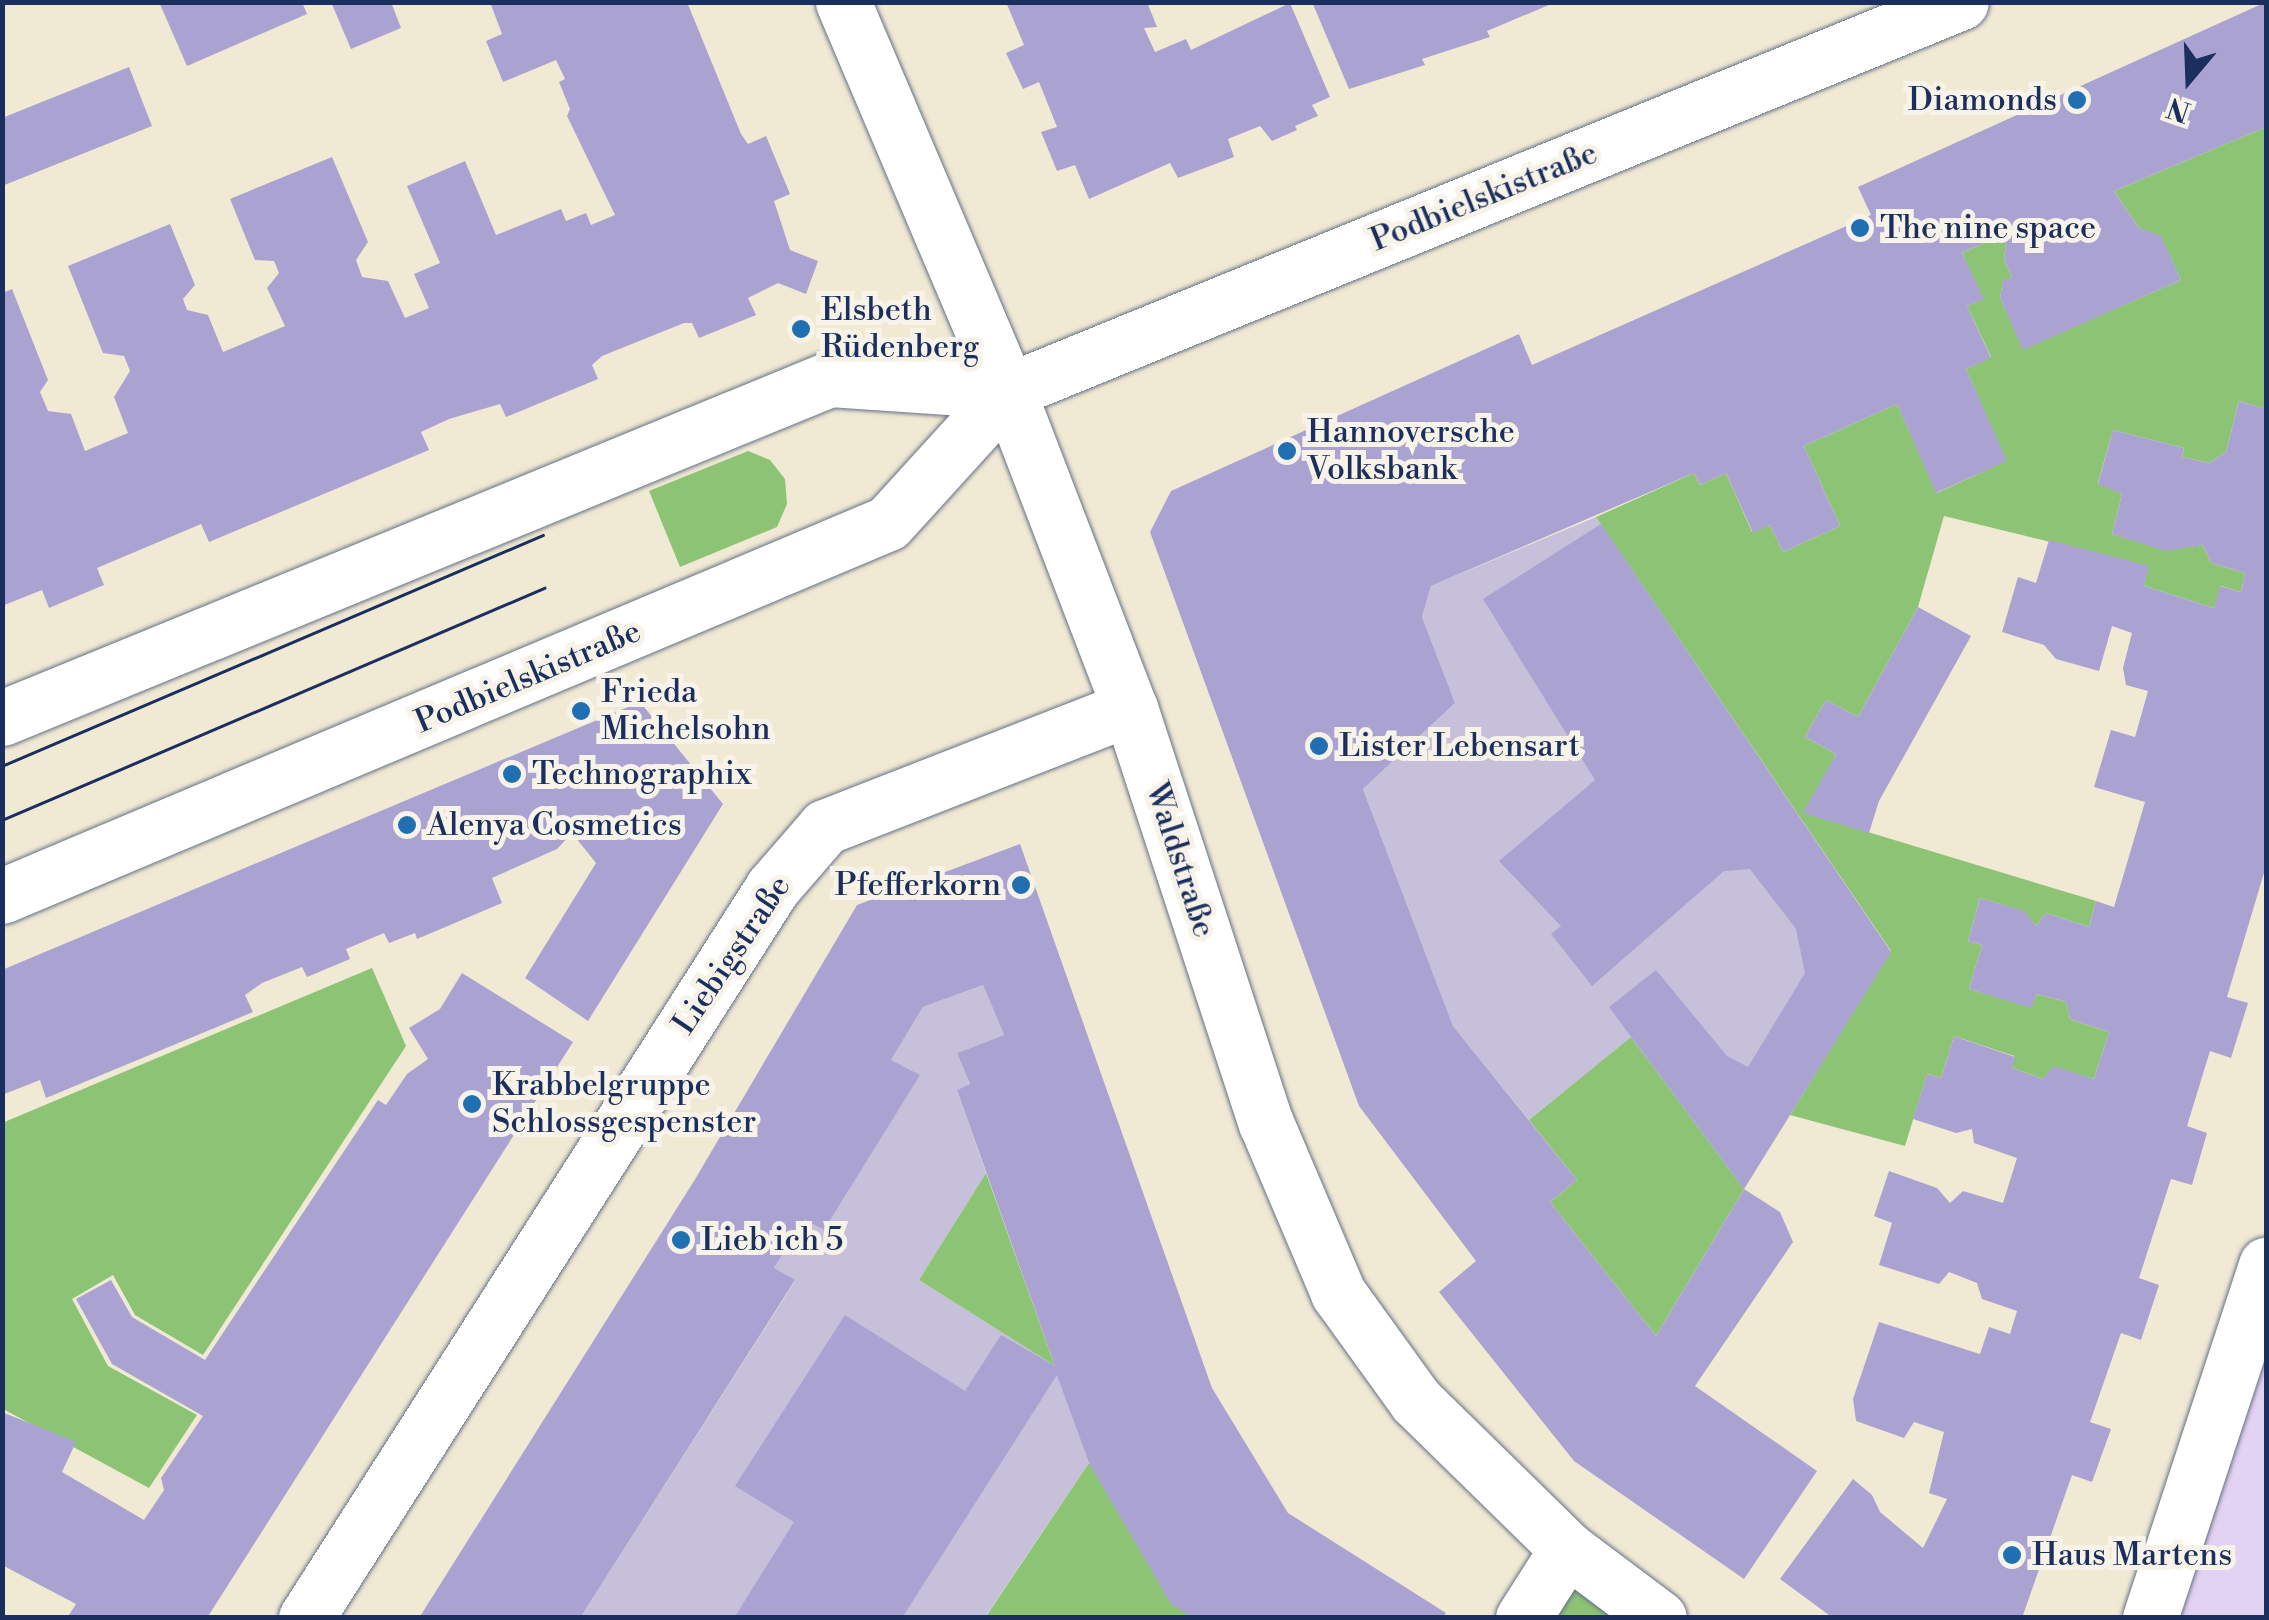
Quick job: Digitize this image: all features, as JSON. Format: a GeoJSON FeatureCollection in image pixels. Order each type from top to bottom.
{"type":"FeatureCollection","features":[{"type":"Feature","properties":{"kind":"street","name":"Waldstraße"},"geometry":{"type":"LineString","coordinates":[[844,2],[1008,391],[1130,708],[1266,1122],[1338,1292],[1416,1401],[1567,1549],[1659,1618]]}},
{"type":"Feature","properties":{"kind":"street","name":"Podbielskistraße"},"geometry":{"type":"LineString","coordinates":[[2,896],[888,524],[1008,391],[1961,2]]}},
{"type":"Feature","properties":{"kind":"street","name":"Podbielskistraße"},"geometry":{"type":"LineString","coordinates":[[2,718],[830,378],[1008,391]]}},
{"type":"Feature","properties":{"kind":"street","name":"Liebigstraße"},"geometry":{"type":"LineString","coordinates":[[306,1618],[773,887],[825,827],[1130,708]]}},
{"type":"Feature","properties":{"kind":"street"},"geometry":{"type":"LineString","coordinates":[[2150,1618],[2266,1265]]}},
{"type":"Feature","properties":{"kind":"street"},"geometry":{"type":"LineString","coordinates":[[1523,1618],[1567,1549]]}},
{"type":"Feature","properties":{"kind":"shaded area"},"geometry":{"type":"Polygon","coordinates":[[[1596,517],[1891,952],[1744,1189],[1631,1037],[1529,1120],[1453,1026],[1363,789],[1455,703],[1422,617],[1431,586],[1596,517]]]}},
{"type":"Feature","properties":{"kind":"shaded area"},"geometry":{"type":"Polygon","coordinates":[[[983,985],[1004,1035],[957,1053],[970,1084],[957,1090],[986,1173],[919,1280],[1055,1366],[1089,1463],[985,1617],[580,1618],[795,1281],[774,1268],[805,1220],[824,1230],[919,1075],[891,1060],[923,1007],[983,985]]]}},
{"type":"Feature","properties":{"kind":"shaded area"},"geometry":{"type":"Polygon","coordinates":[[[2266,1265],[2266,1617],[2150,1617],[2266,1265]]]}},
{"type":"Feature","properties":{"kind":"green space"},"geometry":{"type":"Polygon","coordinates":[[[2266,127],[2266,409],[2239,401],[2226,452],[2209,463],[2182,457],[2184,448],[2113,430],[2098,483],[2122,494],[2112,534],[2166,550],[2203,545],[2211,563],[2245,573],[2241,592],[2221,586],[2214,608],[2144,586],[2148,566],[1944,516],[1918,607],[1858,717],[1826,700],[1805,737],[1836,754],[1805,813],[2096,901],[2089,927],[2046,913],[2036,926],[2023,911],[1980,898],[1968,941],[1982,945],[1969,989],[2031,1007],[2037,994],[2066,1002],[2070,1019],[2109,1032],[2094,1079],[2054,1067],[2043,1079],[2012,1068],[2014,1056],[1954,1036],[1941,1078],[1927,1074],[1905,1146],[1790,1115],[1891,951],[1596,517],[1694,473],[1700,485],[1726,473],[1752,532],[1770,525],[1783,552],[1840,526],[1804,446],[1897,404],[1937,493],[2006,461],[1966,369],[1991,357],[1967,306],[1983,299],[1962,253],[1989,241],[2006,243],[2004,260],[2012,277],[2003,282],[2000,298],[2024,349],[2181,280],[2161,237],[2139,228],[2114,191],[2266,127]]]}},
{"type":"Feature","properties":{"kind":"green space"},"geometry":{"type":"Polygon","coordinates":[[[748,451],[770,460],[785,479],[787,504],[777,527],[680,567],[649,491],[748,451]]]}},
{"type":"Feature","properties":{"kind":"green space"},"geometry":{"type":"Polygon","coordinates":[[[372,968],[406,1046],[203,1355],[135,1315],[113,1275],[72,1299],[108,1366],[197,1415],[149,1488],[3,1409],[2,1123],[372,968]]]}},
{"type":"Feature","properties":{"kind":"green space"},"geometry":{"type":"Polygon","coordinates":[[[1631,1037],[1744,1189],[1656,1336],[1550,1202],[1577,1180],[1529,1120],[1631,1037]]]}},
{"type":"Feature","properties":{"kind":"green space"},"geometry":{"type":"Polygon","coordinates":[[[986,1173],[1055,1366],[919,1280],[986,1173]]]}},
{"type":"Feature","properties":{"kind":"green space"},"geometry":{"type":"Polygon","coordinates":[[[1089,1463],[1193,1618],[985,1618],[1089,1463]]]}},
{"type":"Feature","properties":{"kind":"green space"},"geometry":{"type":"Polygon","coordinates":[[[1567,1549],[1659,1618],[1523,1618],[1567,1549]]]}},
{"type":"Feature","properties":{"kind":"building"},"geometry":{"type":"Polygon","coordinates":[[[159,2],[302,2],[307,14],[187,66],[159,2]]]}},
{"type":"Feature","properties":{"kind":"building"},"geometry":{"type":"Polygon","coordinates":[[[331,2],[391,2],[401,28],[351,49],[331,2]]]}},
{"type":"Feature","properties":{"kind":"building"},"geometry":{"type":"Polygon","coordinates":[[[490,2],[687,2],[741,134],[748,144],[766,136],[790,194],[774,201],[790,250],[818,261],[806,294],[778,283],[748,298],[756,315],[699,338],[692,323],[684,323],[602,356],[592,365],[598,379],[506,417],[500,404],[449,419],[421,432],[429,450],[209,542],[201,524],[97,568],[104,585],[49,608],[42,590],[2,606],[2,293],[12,289],[48,380],[40,392],[48,411],[71,414],[85,451],[128,433],[114,397],[130,371],[124,356],[103,353],[68,266],[170,224],[195,285],[183,299],[187,310],[208,315],[223,352],[285,326],[267,288],[279,273],[274,261],[255,260],[230,199],[332,157],[368,242],[356,260],[362,277],[388,281],[405,318],[429,308],[414,274],[440,263],[407,186],[465,161],[496,235],[561,209],[566,221],[586,213],[591,225],[615,215],[567,116],[570,109],[559,82],[565,79],[556,60],[503,82],[486,41],[502,34],[490,2]]]}},
{"type":"Feature","properties":{"kind":"building"},"geometry":{"type":"Polygon","coordinates":[[[1006,2],[1147,2],[1157,27],[1144,28],[1155,52],[1186,39],[1191,50],[1290,3],[1330,97],[1312,105],[1318,116],[1272,141],[1260,126],[1228,139],[1234,157],[1178,178],[1170,163],[1089,199],[1075,165],[1057,171],[1041,132],[1057,127],[1039,82],[1023,89],[1006,53],[1024,45],[1006,2]]]}},
{"type":"Feature","properties":{"kind":"building"},"geometry":{"type":"Polygon","coordinates":[[[1312,2],[1556,2],[1487,31],[1490,37],[1422,59],[1425,65],[1349,89],[1312,2]]]}},
{"type":"Feature","properties":{"kind":"building"},"geometry":{"type":"Polygon","coordinates":[[[2266,2],[2266,127],[2114,191],[2139,228],[2161,236],[2181,280],[2023,350],[2000,298],[2003,281],[2012,277],[2004,260],[2006,243],[1989,241],[1962,253],[1984,299],[1967,306],[1991,358],[1966,369],[2007,461],[1936,493],[1897,404],[1804,446],[1840,526],[1783,552],[1770,525],[1753,533],[1726,473],[1700,485],[1694,473],[1431,586],[1422,617],[1455,703],[1363,789],[1453,1026],[1577,1180],[1550,1202],[1656,1336],[1744,1189],[1780,1212],[1793,1242],[1695,1386],[1817,1471],[1744,1579],[1574,1461],[1439,1292],[1476,1261],[1359,1106],[1150,532],[1171,491],[1519,334],[1532,365],[1851,224],[1871,215],[1858,187],[2266,2]]]}},
{"type":"Feature","properties":{"kind":"building"},"geometry":{"type":"Polygon","coordinates":[[[129,67],[152,126],[2,186],[2,118],[129,67]]]}},
{"type":"Feature","properties":{"kind":"building"},"geometry":{"type":"Polygon","coordinates":[[[2239,401],[2266,409],[2266,866],[2227,997],[2248,1003],[2231,1058],[2210,1051],[2187,1126],[2207,1133],[2192,1185],[2171,1179],[2139,1278],[2159,1285],[2141,1340],[2121,1333],[2090,1422],[2111,1429],[2092,1482],[2072,1475],[2022,1618],[1833,1618],[1780,1579],[1853,1479],[1872,1495],[1880,1512],[1923,1548],[1947,1499],[1929,1493],[1944,1432],[1914,1422],[1904,1438],[1856,1421],[1853,1399],[1879,1322],[1980,1354],[1989,1327],[2010,1334],[2017,1311],[1982,1299],[1977,1283],[1949,1272],[1939,1284],[1879,1265],[1892,1223],[1874,1216],[1889,1171],[1937,1188],[1950,1203],[1963,1191],[2003,1203],[2017,1158],[1974,1143],[1972,1129],[1956,1133],[1913,1119],[1927,1074],[1941,1078],[1954,1036],[2015,1057],[2012,1068],[2043,1079],[2054,1066],[2094,1079],[2109,1032],[2070,1019],[2066,1002],[2037,994],[2031,1008],[1969,989],[1982,945],[1968,941],[1980,898],[2024,911],[2036,926],[2046,913],[2089,927],[2096,901],[2114,907],[2145,802],[2094,787],[2111,730],[2135,737],[2148,691],[2126,685],[2123,668],[2132,633],[2112,626],[2099,671],[2056,659],[2044,645],[2002,632],[2018,577],[2036,583],[2049,540],[2149,566],[2144,586],[2214,608],[2220,586],[2241,592],[2245,573],[2211,563],[2203,545],[2166,551],[2112,534],[2122,494],[2098,484],[2113,430],[2184,448],[2182,457],[2209,463],[2226,452],[2239,401]]]}},
{"type":"Feature","properties":{"kind":"building"},"geometry":{"type":"Polygon","coordinates":[[[1601,524],[1891,952],[1744,1189],[1609,1007],[1656,970],[1727,1056],[1748,1067],[1805,973],[1796,929],[1750,869],[1724,871],[1592,986],[1551,934],[1561,926],[1499,861],[1595,780],[1483,599],[1601,524]]]}},
{"type":"Feature","properties":{"kind":"building"},"geometry":{"type":"Polygon","coordinates":[[[1918,607],[1971,636],[1879,801],[1869,833],[1803,813],[1836,754],[1805,737],[1826,700],[1858,717],[1918,607]]]}},
{"type":"Feature","properties":{"kind":"building"},"geometry":{"type":"Polygon","coordinates":[[[640,702],[723,804],[588,1021],[525,978],[596,863],[572,833],[557,849],[492,878],[502,903],[417,939],[415,933],[389,943],[384,933],[346,949],[350,959],[307,977],[302,967],[262,983],[245,995],[253,1012],[46,1098],[40,1080],[2,1095],[2,970],[640,702]]]}},
{"type":"Feature","properties":{"kind":"building"},"geometry":{"type":"Polygon","coordinates":[[[1020,844],[1212,1388],[1288,1513],[1446,1613],[1443,1618],[1193,1618],[1171,1604],[1089,1463],[1057,1375],[902,1618],[734,1618],[794,1522],[735,1486],[845,1315],[965,1391],[1001,1335],[1055,1366],[957,1090],[970,1084],[957,1053],[1004,1035],[983,985],[923,1007],[891,1060],[920,1075],[824,1230],[805,1220],[774,1268],[795,1280],[580,1618],[419,1618],[694,1181],[857,905],[1020,844]]]}},
{"type":"Feature","properties":{"kind":"building"},"geometry":{"type":"Polygon","coordinates":[[[462,973],[573,1042],[207,1618],[67,1618],[76,1604],[2,1565],[2,1412],[76,1442],[62,1472],[144,1520],[164,1490],[161,1478],[203,1416],[112,1364],[76,1299],[111,1280],[132,1317],[205,1360],[378,1100],[386,1105],[407,1074],[428,1059],[409,1028],[440,1009],[462,973]]]}},
{"type":"Feature","properties":{"kind":"tram line"},"geometry":{"type":"LineString","coordinates":[[2,766],[543,535]]}},
{"type":"Feature","properties":{"kind":"tram line"},"geometry":{"type":"LineString","coordinates":[[2,820],[544,588]]}},
{"type":"Feature","properties":{"kind":"place","name":"Diamonds"},"geometry":{"type":"Point","coordinates":[2077,100]}},
{"type":"Feature","properties":{"kind":"place","name":"The nine space"},"geometry":{"type":"Point","coordinates":[1860,228]}},
{"type":"Feature","properties":{"kind":"place","name":"Elsbeth Rüdenberg"},"geometry":{"type":"Point","coordinates":[801,329]}},
{"type":"Feature","properties":{"kind":"place","name":"Hannoversche Volksbank"},"geometry":{"type":"Point","coordinates":[1287,451]}},
{"type":"Feature","properties":{"kind":"place","name":"Frieda Michelsohn"},"geometry":{"type":"Point","coordinates":[581,711]}},
{"type":"Feature","properties":{"kind":"place","name":"Lister Lebensart"},"geometry":{"type":"Point","coordinates":[1319,746]}},
{"type":"Feature","properties":{"kind":"place","name":"Technographix"},"geometry":{"type":"Point","coordinates":[512,774]}},
{"type":"Feature","properties":{"kind":"place","name":"Alenya Cosmetics"},"geometry":{"type":"Point","coordinates":[407,825]}},
{"type":"Feature","properties":{"kind":"place","name":"Pfefferkorn"},"geometry":{"type":"Point","coordinates":[1021,885]}},
{"type":"Feature","properties":{"kind":"place","name":"Krabbelgruppe Schlossgespenster"},"geometry":{"type":"Point","coordinates":[472,1104]}},
{"type":"Feature","properties":{"kind":"place","name":"Lieb ich 5"},"geometry":{"type":"Point","coordinates":[681,1240]}},
{"type":"Feature","properties":{"kind":"place","name":"Haus Martens"},"geometry":{"type":"Point","coordinates":[2012,1555]}}]}
